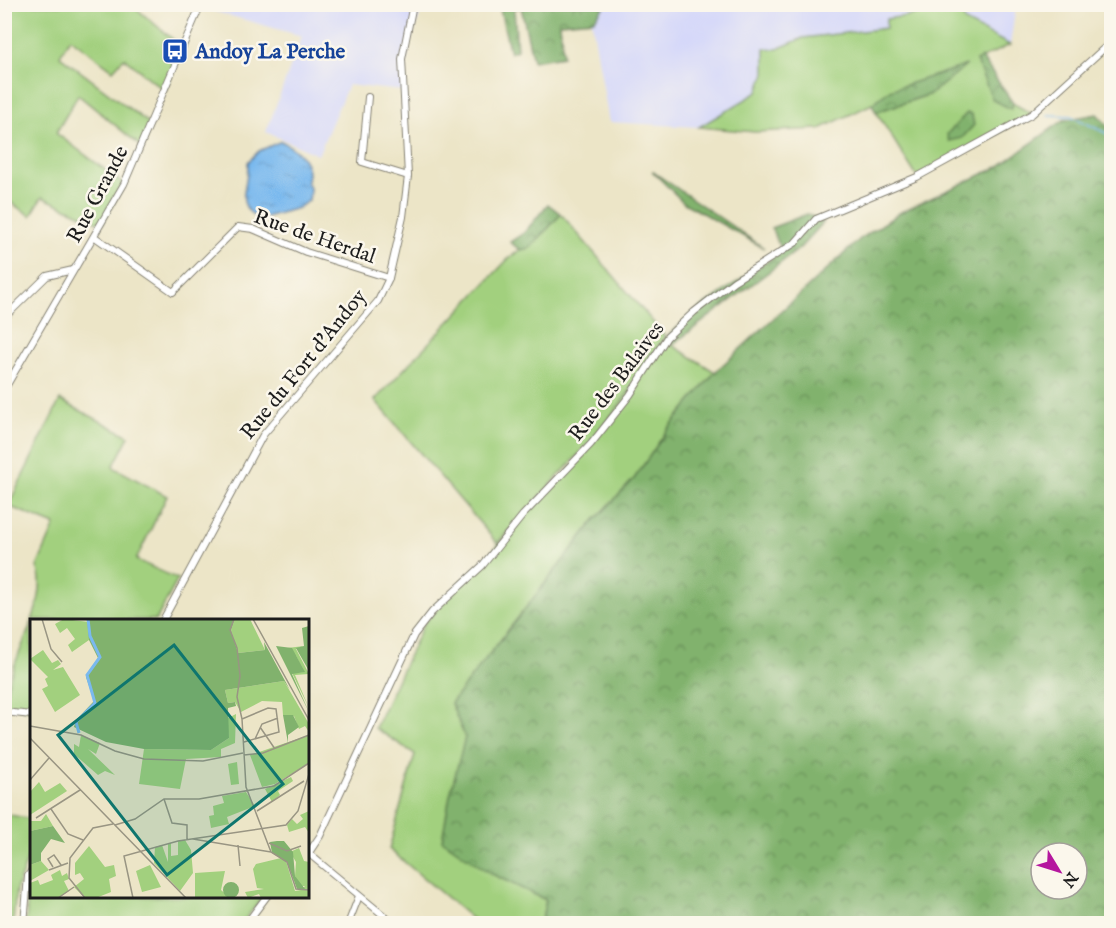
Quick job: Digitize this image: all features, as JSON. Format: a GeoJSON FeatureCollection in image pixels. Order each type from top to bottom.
{"type":"FeatureCollection","features":[{"type":"Feature","properties":{"kind":"street","name":"Rue Grande"},"geometry":{"type":"LineString","coordinates":[[4,390],[73,270],[95,237],[142,147],[201,4]]}},
{"type":"Feature","properties":{"kind":"street","name":"Rue du Fort d'Andoy"},"geometry":{"type":"LineString","coordinates":[[163,619],[263,435],[378,301],[389,278],[403,217],[408,176],[402,59],[413,4]]}},
{"type":"Feature","properties":{"kind":"street","name":"Rue des Balaives"},"geometry":{"type":"LineString","coordinates":[[309,852],[320,836],[414,635],[423,622],[482,566],[523,515],[591,444],[630,395],[667,337],[734,281],[795,243],[816,219],[917,177],[1032,114],[1112,41]]}},
{"type":"Feature","properties":{"kind":"street"},"geometry":{"type":"LineString","coordinates":[[368,97],[362,162],[408,176]]}},
{"type":"Feature","properties":{"kind":"street","name":"Rue de Herdal"},"geometry":{"type":"LineString","coordinates":[[95,237],[172,292],[238,227],[253,229],[306,252],[389,278]]}},
{"type":"Feature","properties":{"kind":"street"},"geometry":{"type":"LineString","coordinates":[[4,318],[47,276],[73,270]]}},
{"type":"Feature","properties":{"kind":"street"},"geometry":{"type":"LineString","coordinates":[[4,712],[30,715]]}},
{"type":"Feature","properties":{"kind":"street"},"geometry":{"type":"LineString","coordinates":[[309,855],[394,924]]}},
{"type":"Feature","properties":{"kind":"street"},"geometry":{"type":"LineString","coordinates":[[24,924],[30,873]]}},
{"type":"Feature","properties":{"kind":"street"},"geometry":{"type":"LineString","coordinates":[[348,924],[359,896]]}},
{"type":"Feature","properties":{"kind":"street"},"geometry":{"type":"LineString","coordinates":[[246,924],[266,898]]}},
{"type":"Feature","properties":{"kind":"shaded area"},"geometry":{"type":"Polygon","coordinates":[[[201,4],[423,5],[409,46],[403,91],[348,85],[318,155],[266,132],[302,36],[199,7],[201,4]]]}},
{"type":"Feature","properties":{"kind":"shaded area"},"geometry":{"type":"Polygon","coordinates":[[[589,5],[1016,5],[1010,45],[965,22],[961,8],[886,19],[887,28],[803,38],[777,49],[765,48],[765,73],[758,92],[699,127],[609,122],[589,5]]]}},
{"type":"Feature","properties":{"kind":"green space"},"geometry":{"type":"Polygon","coordinates":[[[499,4],[605,5],[594,20],[560,23],[563,56],[533,61],[521,7],[514,9],[517,50],[510,53],[499,4]]]}},
{"type":"Feature","properties":{"kind":"green space"},"geometry":{"type":"Polygon","coordinates":[[[4,5],[132,5],[182,47],[165,91],[124,58],[113,70],[70,38],[60,56],[151,125],[142,147],[78,95],[56,133],[124,184],[102,224],[42,197],[31,216],[5,199],[4,5]]]}},
{"type":"Feature","properties":{"kind":"green space"},"geometry":{"type":"Polygon","coordinates":[[[961,8],[965,22],[1010,45],[976,61],[1011,109],[1013,103],[1032,114],[917,177],[876,112],[931,94],[890,90],[872,104],[820,129],[755,132],[699,127],[758,92],[765,73],[765,48],[777,49],[803,38],[886,28],[886,19],[961,8]]]}},
{"type":"Feature","properties":{"kind":"green space"},"geometry":{"type":"Polygon","coordinates":[[[982,58],[1013,103],[1011,109],[993,100],[976,61],[982,58]]]}},
{"type":"Feature","properties":{"kind":"green space"},"geometry":{"type":"Polygon","coordinates":[[[967,65],[931,94],[876,112],[872,104],[890,90],[967,65]]]}},
{"type":"Feature","properties":{"kind":"green space"},"geometry":{"type":"Polygon","coordinates":[[[967,113],[972,115],[974,125],[962,138],[949,141],[947,134],[967,113]]]}},
{"type":"Feature","properties":{"kind":"green space"},"geometry":{"type":"Polygon","coordinates":[[[1097,114],[1112,130],[1111,923],[541,923],[546,900],[490,873],[442,840],[450,795],[465,737],[451,703],[594,521],[634,479],[668,429],[715,372],[860,239],[901,212],[998,167],[1064,120],[1097,114]]]}},
{"type":"Feature","properties":{"kind":"green space"},"geometry":{"type":"Polygon","coordinates":[[[652,171],[764,248],[684,203],[652,171]]]}},
{"type":"Feature","properties":{"kind":"green space"},"geometry":{"type":"Polygon","coordinates":[[[548,204],[561,214],[530,248],[520,250],[510,242],[524,233],[548,204]]]}},
{"type":"Feature","properties":{"kind":"green space"},"geometry":{"type":"Polygon","coordinates":[[[561,214],[665,336],[629,393],[590,442],[497,543],[375,400],[509,258],[520,250],[530,248],[561,214]]]}},
{"type":"Feature","properties":{"kind":"green space"},"geometry":{"type":"Polygon","coordinates":[[[807,214],[824,222],[799,249],[672,345],[667,337],[694,312],[782,251],[771,228],[807,214]]]}},
{"type":"Feature","properties":{"kind":"green space"},"geometry":{"type":"Polygon","coordinates":[[[667,337],[672,345],[715,372],[668,429],[634,479],[594,521],[451,703],[465,737],[490,873],[546,900],[541,923],[477,923],[389,849],[415,754],[375,728],[424,623],[587,451],[667,337]]]}},
{"type":"Feature","properties":{"kind":"green space"},"geometry":{"type":"Polygon","coordinates":[[[60,400],[129,436],[113,467],[167,496],[136,560],[178,579],[157,619],[32,619],[39,598],[40,581],[37,567],[55,525],[8,506],[60,400]]]}},
{"type":"Feature","properties":{"kind":"green space"},"geometry":{"type":"Polygon","coordinates":[[[30,625],[30,710],[5,705],[12,672],[30,625]]]}},
{"type":"Feature","properties":{"kind":"green space"},"geometry":{"type":"Polygon","coordinates":[[[5,814],[30,819],[30,853],[16,890],[13,923],[5,923],[5,814]]]}},
{"type":"Feature","properties":{"kind":"green space"},"geometry":{"type":"Polygon","coordinates":[[[30,886],[30,898],[262,898],[242,923],[26,924],[30,886]]]}},
{"type":"Feature","properties":{"kind":"water"},"geometry":{"type":"Polygon","coordinates":[[[281,141],[293,148],[305,163],[310,188],[309,200],[298,208],[259,219],[246,207],[244,201],[248,162],[259,151],[281,141]]]}},
{"type":"Feature","properties":{"kind":"waterway"},"geometry":{"type":"LineString","coordinates":[[1048,115],[1071,116],[1112,136]]}},
{"type":"Feature","properties":{"kind":"waterway"},"geometry":{"type":"LineString","coordinates":[[1112,147],[1112,156]]}},
{"type":"Feature","properties":{"kind":"waterway"},"geometry":{"type":"LineString","coordinates":[[1112,196],[1112,204]]}},
{"type":"Feature","properties":{"kind":"place","name":"Andoy La Perche"},"geometry":{"type":"Point","coordinates":[175,51]}}]}
